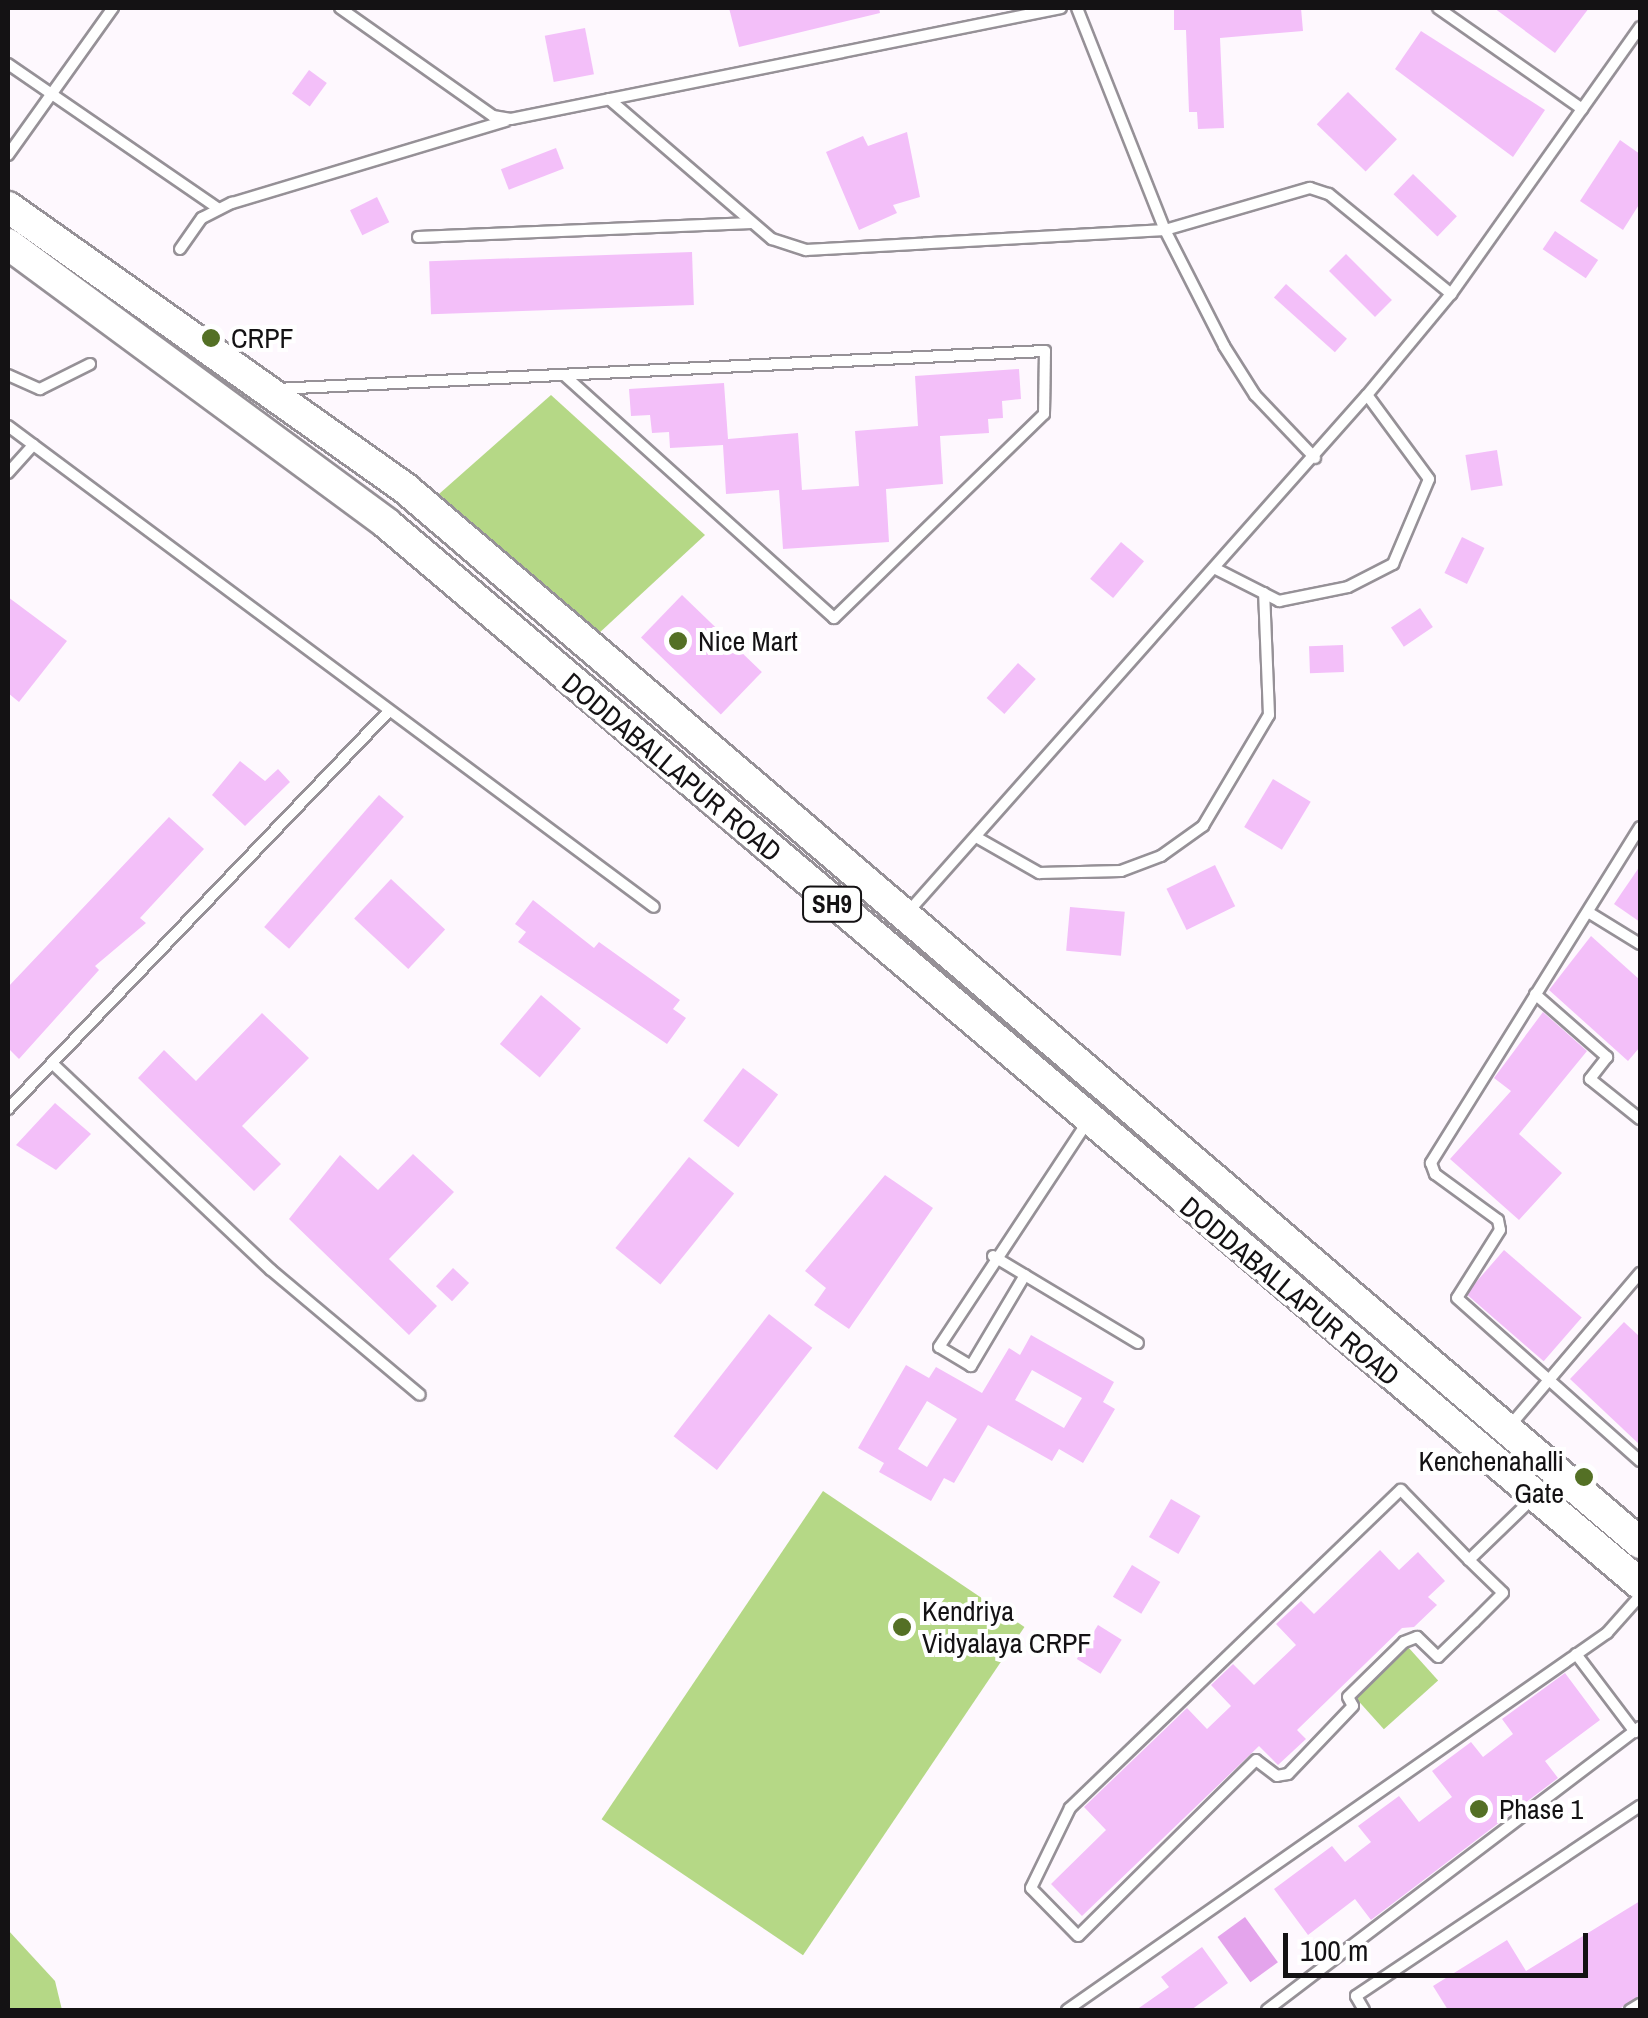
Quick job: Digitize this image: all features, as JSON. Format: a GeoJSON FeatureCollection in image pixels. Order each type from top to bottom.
{"type":"FeatureCollection","features":[{"type":"Feature","properties":{"kind":"main road","name":"DODDABALLAPUR ROAD"},"geometry":{"type":"LineString","coordinates":[[8,208],[270,389],[406,489],[1640,1543]]}},
{"type":"Feature","properties":{"kind":"main road","name":"DODDABALLAPUR ROAD"},"geometry":{"type":"LineString","coordinates":[[8,244],[386,523],[1088,1121],[1640,1584]]}},
{"type":"Feature","properties":{"kind":"lane"},"geometry":{"type":"LineString","coordinates":[[8,155],[114,8]]}},
{"type":"Feature","properties":{"kind":"lane"},"geometry":{"type":"LineString","coordinates":[[340,8],[494,116],[512,119]]}},
{"type":"Feature","properties":{"kind":"lane"},"geometry":{"type":"LineString","coordinates":[[180,249],[202,218],[219,209],[512,119],[1062,8]]}},
{"type":"Feature","properties":{"kind":"lane"},"geometry":{"type":"LineString","coordinates":[[1077,8],[1164,230],[1255,396],[1315,458]]}},
{"type":"Feature","properties":{"kind":"lane"},"geometry":{"type":"LineString","coordinates":[[1438,8],[1582,109]]}},
{"type":"Feature","properties":{"kind":"lane"},"geometry":{"type":"LineString","coordinates":[[904,916],[1315,458],[1451,294],[1640,27]]}},
{"type":"Feature","properties":{"kind":"lane"},"geometry":{"type":"LineString","coordinates":[[8,64],[219,209]]}},
{"type":"Feature","properties":{"kind":"lane"},"geometry":{"type":"LineString","coordinates":[[609,100],[772,240],[806,250],[1164,230],[1310,188],[1330,194],[1451,294]]}},
{"type":"Feature","properties":{"kind":"lane"},"geometry":{"type":"LineString","coordinates":[[418,237],[753,224]]}},
{"type":"Feature","properties":{"kind":"lane"},"geometry":{"type":"LineString","coordinates":[[270,389],[564,374],[1045,350],[1044,414],[834,618],[564,374]]}},
{"type":"Feature","properties":{"kind":"lane"},"geometry":{"type":"LineString","coordinates":[[8,374],[40,390],[90,364]]}},
{"type":"Feature","properties":{"kind":"lane"},"geometry":{"type":"LineString","coordinates":[[1216,569],[1279,600],[1348,588],[1393,564],[1429,478],[1367,395]]}},
{"type":"Feature","properties":{"kind":"lane"},"geometry":{"type":"LineString","coordinates":[[8,426],[654,907]]}},
{"type":"Feature","properties":{"kind":"lane"},"geometry":{"type":"LineString","coordinates":[[8,474],[33,444]]}},
{"type":"Feature","properties":{"kind":"lane"},"geometry":{"type":"LineString","coordinates":[[976,837],[1039,873],[1121,872],[1161,856],[1203,826],[1268,715],[1264,593]]}},
{"type":"Feature","properties":{"kind":"lane"},"geometry":{"type":"LineString","coordinates":[[8,1109],[389,710]]}},
{"type":"Feature","properties":{"kind":"lane"},"geometry":{"type":"LineString","coordinates":[[1640,827],[1432,1162],[1435,1174],[1498,1220],[1500,1230],[1457,1298],[1640,1461]]}},
{"type":"Feature","properties":{"kind":"lane"},"geometry":{"type":"LineString","coordinates":[[1588,912],[1640,944]]}},
{"type":"Feature","properties":{"kind":"lane"},"geometry":{"type":"LineString","coordinates":[[1535,994],[1607,1057],[1590,1079],[1640,1120]]}},
{"type":"Feature","properties":{"kind":"lane"},"geometry":{"type":"LineString","coordinates":[[52,1063],[271,1270],[420,1396]]}},
{"type":"Feature","properties":{"kind":"lane"},"geometry":{"type":"LineString","coordinates":[[1026,1275],[971,1366],[939,1347],[994,1256],[1088,1121]]}},
{"type":"Feature","properties":{"kind":"lane"},"geometry":{"type":"LineString","coordinates":[[994,1256],[1138,1342]]}},
{"type":"Feature","properties":{"kind":"lane"},"geometry":{"type":"LineString","coordinates":[[1506,1430],[1640,1273]]}},
{"type":"Feature","properties":{"kind":"lane"},"geometry":{"type":"LineString","coordinates":[[1400,1490],[1469,1560],[1502,1593],[1438,1657],[1417,1637],[1404,1642],[1348,1697],[1354,1706],[1288,1774],[1277,1776],[1256,1760],[1078,1936],[1031,1888],[1070,1808],[1400,1490]]}},
{"type":"Feature","properties":{"kind":"lane"},"geometry":{"type":"LineString","coordinates":[[1469,1560],[1534,1497]]}},
{"type":"Feature","properties":{"kind":"lane"},"geometry":{"type":"LineString","coordinates":[[1066,2010],[1576,1654],[1640,1596]]}},
{"type":"Feature","properties":{"kind":"lane"},"geometry":{"type":"LineString","coordinates":[[1266,2010],[1638,1729],[1576,1654]]}},
{"type":"Feature","properties":{"kind":"lane"},"geometry":{"type":"LineString","coordinates":[[1364,2010],[1356,1996],[1640,1806]]}},
{"type":"Feature","properties":{"kind":"lane"},"geometry":{"type":"LineString","coordinates":[[1630,2010],[1640,2004]]}},
{"type":"Feature","properties":{"kind":"green space"},"geometry":{"type":"Polygon","coordinates":[[[551,395],[705,535],[597,635],[439,494],[551,395]]]}},
{"type":"Feature","properties":{"kind":"green space"},"geometry":{"type":"Polygon","coordinates":[[[823,1491],[1024,1627],[803,1955],[602,1819],[823,1491]]]}},
{"type":"Feature","properties":{"kind":"green space"},"geometry":{"type":"Polygon","coordinates":[[[1408,1647],[1438,1680],[1384,1729],[1354,1696],[1408,1647]]]}},
{"type":"Feature","properties":{"kind":"green space"},"geometry":{"type":"Polygon","coordinates":[[[8,1930],[55,1981],[62,2010],[8,2010],[8,1930]]]}},
{"type":"Feature","properties":{"kind":"shaded area"},"geometry":{"type":"Polygon","coordinates":[[[1245,1917],[1278,1962],[1250,1982],[1217,1937],[1245,1917]]]}},
{"type":"Feature","properties":{"kind":"building"},"geometry":{"type":"Polygon","coordinates":[[[729,8],[879,8],[880,13],[739,47],[729,8]]]}},
{"type":"Feature","properties":{"kind":"building"},"geometry":{"type":"Polygon","coordinates":[[[1174,8],[1301,8],[1303,31],[1220,38],[1224,128],[1198,129],[1197,112],[1189,112],[1186,30],[1174,30],[1174,8]]]}},
{"type":"Feature","properties":{"kind":"building"},"geometry":{"type":"Polygon","coordinates":[[[1494,8],[1589,8],[1555,53],[1494,8]]]}},
{"type":"Feature","properties":{"kind":"building"},"geometry":{"type":"Polygon","coordinates":[[[585,28],[594,74],[554,82],[545,36],[585,28]]]}},
{"type":"Feature","properties":{"kind":"building"},"geometry":{"type":"Polygon","coordinates":[[[1421,31],[1545,110],[1513,157],[1395,69],[1421,31]]]}},
{"type":"Feature","properties":{"kind":"building"},"geometry":{"type":"Polygon","coordinates":[[[309,70],[327,83],[310,106],[292,93],[309,70]]]}},
{"type":"Feature","properties":{"kind":"building"},"geometry":{"type":"Polygon","coordinates":[[[1348,92],[1397,139],[1366,172],[1317,124],[1348,92]]]}},
{"type":"Feature","properties":{"kind":"building"},"geometry":{"type":"Polygon","coordinates":[[[907,132],[920,197],[893,205],[897,213],[859,230],[826,152],[863,136],[868,146],[907,132]]]}},
{"type":"Feature","properties":{"kind":"building"},"geometry":{"type":"Polygon","coordinates":[[[1620,140],[1640,154],[1640,203],[1623,230],[1580,201],[1620,140]]]}},
{"type":"Feature","properties":{"kind":"building"},"geometry":{"type":"Polygon","coordinates":[[[556,148],[564,169],[509,190],[501,169],[556,148]]]}},
{"type":"Feature","properties":{"kind":"building"},"geometry":{"type":"Polygon","coordinates":[[[1413,174],[1457,216],[1437,237],[1394,194],[1413,174]]]}},
{"type":"Feature","properties":{"kind":"building"},"geometry":{"type":"Polygon","coordinates":[[[377,197],[389,222],[362,235],[350,210],[377,197]]]}},
{"type":"Feature","properties":{"kind":"building"},"geometry":{"type":"Polygon","coordinates":[[[1555,231],[1598,260],[1586,278],[1543,249],[1555,231]]]}},
{"type":"Feature","properties":{"kind":"building"},"geometry":{"type":"Polygon","coordinates":[[[692,252],[694,305],[431,314],[429,261],[692,252]]]}},
{"type":"Feature","properties":{"kind":"building"},"geometry":{"type":"Polygon","coordinates":[[[1346,254],[1392,300],[1375,317],[1329,271],[1346,254]]]}},
{"type":"Feature","properties":{"kind":"building"},"geometry":{"type":"Polygon","coordinates":[[[1286,284],[1347,339],[1335,352],[1274,297],[1286,284]]]}},
{"type":"Feature","properties":{"kind":"building"},"geometry":{"type":"Polygon","coordinates":[[[1019,369],[1021,399],[1002,401],[1003,418],[988,419],[989,433],[940,436],[943,484],[886,489],[889,542],[783,549],[779,490],[726,494],[723,445],[670,448],[669,432],[652,433],[650,415],[631,416],[629,389],[724,383],[728,439],[798,433],[802,490],[859,486],[855,431],[918,426],[915,376],[1019,369]]]}},
{"type":"Feature","properties":{"kind":"building"},"geometry":{"type":"Polygon","coordinates":[[[1497,450],[1503,486],[1471,491],[1465,455],[1497,450]]]}},
{"type":"Feature","properties":{"kind":"building"},"geometry":{"type":"Polygon","coordinates":[[[1462,537],[1484,548],[1467,584],[1444,573],[1462,537]]]}},
{"type":"Feature","properties":{"kind":"building"},"geometry":{"type":"Polygon","coordinates":[[[1121,542],[1144,561],[1113,598],[1090,579],[1121,542]]]}},
{"type":"Feature","properties":{"kind":"building"},"geometry":{"type":"Polygon","coordinates":[[[682,595],[762,672],[721,715],[641,637],[682,595]]]}},
{"type":"Feature","properties":{"kind":"building"},"geometry":{"type":"Polygon","coordinates":[[[8,597],[67,641],[19,702],[8,693],[8,597]]]}},
{"type":"Feature","properties":{"kind":"building"},"geometry":{"type":"Polygon","coordinates":[[[1420,608],[1433,627],[1404,647],[1391,628],[1420,608]]]}},
{"type":"Feature","properties":{"kind":"building"},"geometry":{"type":"Polygon","coordinates":[[[1343,645],[1344,672],[1310,673],[1309,646],[1343,645]]]}},
{"type":"Feature","properties":{"kind":"building"},"geometry":{"type":"Polygon","coordinates":[[[1018,663],[1036,679],[1004,714],[987,698],[1018,663]]]}},
{"type":"Feature","properties":{"kind":"building"},"geometry":{"type":"Polygon","coordinates":[[[240,761],[265,781],[278,769],[290,782],[245,826],[212,795],[240,761]]]}},
{"type":"Feature","properties":{"kind":"building"},"geometry":{"type":"Polygon","coordinates":[[[1273,779],[1311,802],[1282,850],[1244,827],[1273,779]]]}},
{"type":"Feature","properties":{"kind":"building"},"geometry":{"type":"Polygon","coordinates":[[[379,795],[404,817],[289,949],[264,927],[379,795]]]}},
{"type":"Feature","properties":{"kind":"building"},"geometry":{"type":"Polygon","coordinates":[[[169,817],[204,849],[140,918],[146,923],[95,966],[99,970],[19,1059],[8,1048],[8,987],[169,817]]]}},
{"type":"Feature","properties":{"kind":"building"},"geometry":{"type":"Polygon","coordinates":[[[1215,865],[1235,906],[1187,930],[1166,889],[1215,865]]]}},
{"type":"Feature","properties":{"kind":"building"},"geometry":{"type":"Polygon","coordinates":[[[1640,866],[1640,922],[1614,904],[1640,866]]]}},
{"type":"Feature","properties":{"kind":"building"},"geometry":{"type":"Polygon","coordinates":[[[391,879],[445,929],[408,969],[354,918],[391,879]]]}},
{"type":"Feature","properties":{"kind":"building"},"geometry":{"type":"Polygon","coordinates":[[[533,900],[594,948],[599,942],[680,1000],[673,1009],[686,1018],[667,1044],[518,942],[526,932],[515,924],[533,900]]]}},
{"type":"Feature","properties":{"kind":"building"},"geometry":{"type":"Polygon","coordinates":[[[1070,907],[1125,912],[1121,956],[1066,951],[1070,907]]]}},
{"type":"Feature","properties":{"kind":"building"},"geometry":{"type":"Polygon","coordinates":[[[1591,936],[1640,980],[1640,1047],[1628,1061],[1549,990],[1591,936]]]}},
{"type":"Feature","properties":{"kind":"building"},"geometry":{"type":"Polygon","coordinates":[[[541,995],[581,1028],[540,1077],[500,1044],[541,995]]]}},
{"type":"Feature","properties":{"kind":"building"},"geometry":{"type":"Polygon","coordinates":[[[1543,1012],[1587,1051],[1519,1134],[1562,1173],[1519,1220],[1450,1159],[1511,1091],[1494,1078],[1543,1012]]]}},
{"type":"Feature","properties":{"kind":"building"},"geometry":{"type":"Polygon","coordinates":[[[262,1013],[309,1058],[242,1126],[281,1164],[254,1191],[138,1078],[164,1050],[196,1081],[262,1013]]]}},
{"type":"Feature","properties":{"kind":"building"},"geometry":{"type":"Polygon","coordinates":[[[743,1068],[778,1094],[738,1147],[703,1121],[743,1068]]]}},
{"type":"Feature","properties":{"kind":"building"},"geometry":{"type":"Polygon","coordinates":[[[55,1103],[91,1134],[56,1170],[16,1145],[55,1103]]]}},
{"type":"Feature","properties":{"kind":"building"},"geometry":{"type":"Polygon","coordinates":[[[413,1154],[454,1192],[389,1259],[437,1306],[409,1335],[289,1219],[340,1155],[378,1190],[413,1154]]]}},
{"type":"Feature","properties":{"kind":"building"},"geometry":{"type":"Polygon","coordinates":[[[689,1157],[734,1194],[660,1284],[615,1248],[689,1157]]]}},
{"type":"Feature","properties":{"kind":"building"},"geometry":{"type":"Polygon","coordinates":[[[885,1175],[933,1208],[849,1329],[814,1305],[826,1288],[805,1271],[885,1175]]]}},
{"type":"Feature","properties":{"kind":"building"},"geometry":{"type":"Polygon","coordinates":[[[1504,1250],[1582,1318],[1544,1361],[1466,1294],[1504,1250]]]}},
{"type":"Feature","properties":{"kind":"building"},"geometry":{"type":"Polygon","coordinates":[[[453,1268],[469,1283],[452,1301],[436,1286],[453,1268]]]}},
{"type":"Feature","properties":{"kind":"building"},"geometry":{"type":"Polygon","coordinates":[[[769,1314],[812,1348],[717,1470],[674,1436],[769,1314]]]}},
{"type":"Feature","properties":{"kind":"building"},"geometry":{"type":"Polygon","coordinates":[[[1624,1322],[1640,1337],[1640,1445],[1570,1379],[1624,1322]]]}},
{"type":"Feature","properties":{"kind":"building"},"geometry":{"type":"Polygon","coordinates":[[[1031,1335],[1114,1382],[1103,1402],[1115,1409],[1083,1463],[1059,1449],[1052,1461],[988,1425],[954,1483],[944,1478],[931,1501],[879,1472],[884,1463],[858,1448],[906,1365],[929,1378],[936,1367],[982,1393],[1009,1348],[1020,1355],[1031,1335]],[[1032,1370],[1015,1400],[1064,1428],[1082,1398],[1032,1370]],[[927,1401],[898,1449],[927,1467],[957,1419],[927,1401]]]}},
{"type":"Feature","properties":{"kind":"building"},"geometry":{"type":"Polygon","coordinates":[[[1171,1499],[1200,1516],[1178,1554],[1149,1537],[1171,1499]]]}},
{"type":"Feature","properties":{"kind":"building"},"geometry":{"type":"Polygon","coordinates":[[[1380,1550],[1399,1570],[1418,1552],[1445,1581],[1428,1597],[1437,1605],[1414,1627],[1402,1628],[1297,1730],[1306,1739],[1278,1765],[1259,1746],[1082,1916],[1051,1884],[1106,1830],[1084,1807],[1187,1708],[1207,1729],[1231,1706],[1211,1685],[1233,1664],[1254,1685],[1296,1645],[1276,1624],[1301,1601],[1314,1614],[1380,1550]]]}},
{"type":"Feature","properties":{"kind":"building"},"geometry":{"type":"Polygon","coordinates":[[[1132,1565],[1160,1582],[1141,1614],[1113,1597],[1132,1565]]]}},
{"type":"Feature","properties":{"kind":"building"},"geometry":{"type":"Polygon","coordinates":[[[1098,1625],[1122,1640],[1101,1674],[1077,1659],[1098,1625]]]}},
{"type":"Feature","properties":{"kind":"building","name":"Phase 1"},"geometry":{"type":"Polygon","coordinates":[[[1565,1673],[1600,1720],[1545,1761],[1558,1778],[1371,1920],[1355,1899],[1308,1935],[1274,1889],[1332,1846],[1345,1862],[1371,1842],[1358,1826],[1399,1796],[1419,1822],[1452,1797],[1432,1771],[1471,1742],[1483,1757],[1513,1734],[1502,1719],[1565,1673]]]}},
{"type":"Feature","properties":{"kind":"building"},"geometry":{"type":"Polygon","coordinates":[[[1640,1901],[1640,1995],[1618,2010],[1448,2010],[1433,1986],[1507,1940],[1526,1971],[1640,1901]]]}},
{"type":"Feature","properties":{"kind":"building"},"geometry":{"type":"Polygon","coordinates":[[[1202,1947],[1228,1983],[1191,2010],[1136,2010],[1169,1987],[1161,1977],[1202,1947]]]}},
{"type":"Feature","properties":{"kind":"place","name":"CRPF"},"geometry":{"type":"Point","coordinates":[211,338]}},
{"type":"Feature","properties":{"kind":"place","name":"Nice Mart"},"geometry":{"type":"Point","coordinates":[678,641]}},
{"type":"Feature","properties":{"kind":"place","name":"Kenchenahalli Gate"},"geometry":{"type":"Point","coordinates":[1584,1477]}},
{"type":"Feature","properties":{"kind":"place","name":"Kendriya Vidyalaya CRPF"},"geometry":{"type":"Point","coordinates":[902,1627]}},
{"type":"Feature","properties":{"kind":"place","name":"Phase 1"},"geometry":{"type":"Point","coordinates":[1479,1809]}}]}
